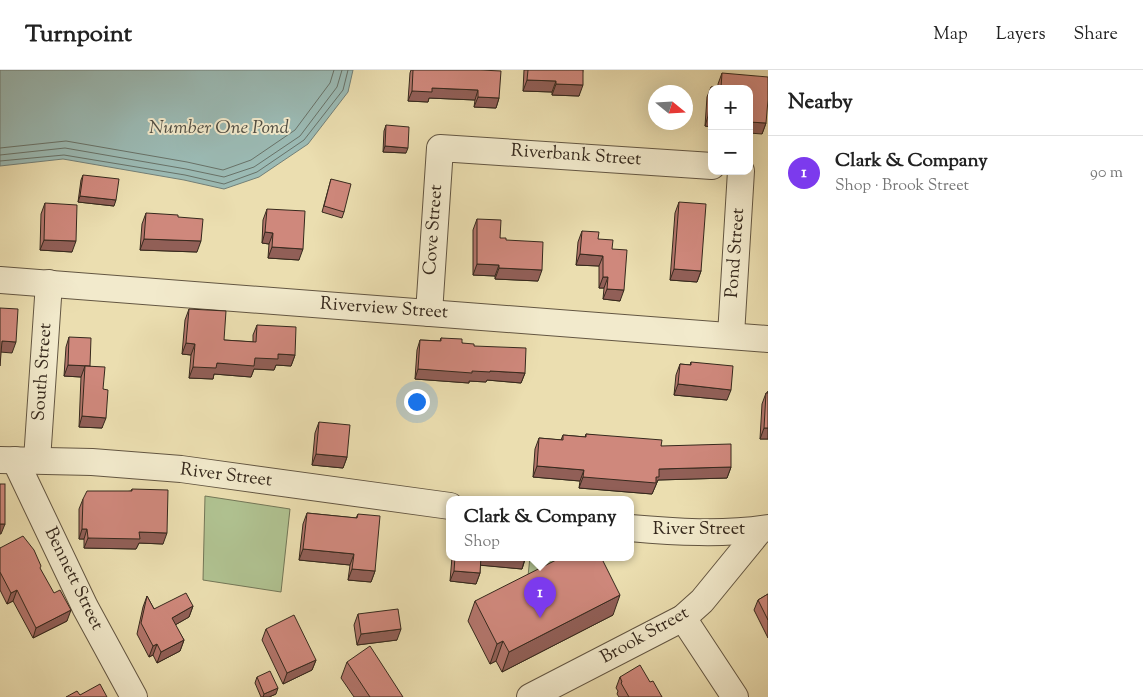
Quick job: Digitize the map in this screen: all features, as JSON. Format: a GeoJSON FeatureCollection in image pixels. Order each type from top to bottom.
{"type":"FeatureCollection","features":[{"type":"Feature","properties":{"kind":"street","name":"Riverbank Street"},"geometry":{"type":"LineString","coordinates":[[440,148],[708,166]]}},
{"type":"Feature","properties":{"kind":"street","name":"Cove Street"},"geometry":{"type":"LineString","coordinates":[[429,313],[440,148]]}},
{"type":"Feature","properties":{"kind":"street","name":"Pond Street"},"geometry":{"type":"LineString","coordinates":[[731,335],[741,175]]}},
{"type":"Feature","properties":{"kind":"street","name":"Riverview Street"},"geometry":{"type":"LineString","coordinates":[[0,280],[768,339]]}},
{"type":"Feature","properties":{"kind":"street","name":"South Street"},"geometry":{"type":"LineString","coordinates":[[18,460],[49,283]]}},
{"type":"Feature","properties":{"kind":"street","name":"River Street"},"geometry":{"type":"LineString","coordinates":[[18,460],[181,469],[446,505]]}},
{"type":"Feature","properties":{"kind":"street","name":"Bennett Street"},"geometry":{"type":"LineString","coordinates":[[18,460],[85,606],[134,697]]}},
{"type":"Feature","properties":{"kind":"street","name":"River Street"},"geometry":{"type":"LineString","coordinates":[[634,528],[698,532],[764,529]]}},
{"type":"Feature","properties":{"kind":"street","name":"Brook Street"},"geometry":{"type":"LineString","coordinates":[[532,697],[643,630],[683,618],[702,601],[764,529]]}},
{"type":"Feature","properties":{"kind":"street"},"geometry":{"type":"LineString","coordinates":[[683,618],[735,697]]}},
{"type":"Feature","properties":{"kind":"green space"},"geometry":{"type":"Polygon","coordinates":[[[205,496],[290,509],[281,592],[203,580],[205,496]]]}},
{"type":"Feature","properties":{"kind":"green space"},"geometry":{"type":"Polygon","coordinates":[[[530,561],[575,561],[528,576],[530,561]]]}},
{"type":"Feature","properties":{"kind":"water","name":"Number One Pond"},"geometry":{"type":"Polygon","coordinates":[[[0,70],[353,70],[348,92],[308,144],[259,177],[224,189],[184,180],[63,159],[0,166],[0,70]]]}},
{"type":"Feature","properties":{"kind":"building"},"geometry":{"type":"Polygon","coordinates":[[[413,70],[501,71],[499,98],[478,97],[478,90],[432,88],[432,92],[412,91],[413,70]]]}},
{"type":"Feature","properties":{"kind":"building"},"geometry":{"type":"Polygon","coordinates":[[[528,70],[583,70],[583,85],[556,84],[556,81],[527,80],[528,70]]]}},
{"type":"Feature","properties":{"kind":"building"},"geometry":{"type":"Polygon","coordinates":[[[722,73],[768,77],[766,123],[753,122],[753,85],[721,85],[722,73]]]}},
{"type":"Feature","properties":{"kind":"building"},"geometry":{"type":"Polygon","coordinates":[[[386,125],[409,127],[408,148],[385,146],[386,125]]]}},
{"type":"Feature","properties":{"kind":"building"},"geometry":{"type":"Polygon","coordinates":[[[83,175],[119,179],[116,200],[80,196],[83,175]]]}},
{"type":"Feature","properties":{"kind":"building"},"geometry":{"type":"Polygon","coordinates":[[[331,179],[351,184],[344,212],[324,206],[331,179]]]}},
{"type":"Feature","properties":{"kind":"building"},"geometry":{"type":"Polygon","coordinates":[[[679,202],[706,204],[701,271],[674,269],[679,202]]]}},
{"type":"Feature","properties":{"kind":"building"},"geometry":{"type":"Polygon","coordinates":[[[45,203],[77,205],[76,241],[44,240],[45,203]]]}},
{"type":"Feature","properties":{"kind":"building"},"geometry":{"type":"Polygon","coordinates":[[[267,209],[305,211],[303,249],[272,247],[273,233],[265,232],[267,209]]]}},
{"type":"Feature","properties":{"kind":"building"},"geometry":{"type":"Polygon","coordinates":[[[146,213],[203,219],[201,241],[144,239],[146,213]]]}},
{"type":"Feature","properties":{"kind":"building"},"geometry":{"type":"Polygon","coordinates":[[[477,219],[501,220],[500,238],[543,242],[542,270],[499,268],[499,265],[477,264],[477,219]]]}},
{"type":"Feature","properties":{"kind":"building"},"geometry":{"type":"Polygon","coordinates":[[[582,231],[599,232],[598,239],[613,240],[612,249],[627,250],[624,290],[607,289],[608,277],[603,277],[603,256],[580,254],[582,231]]]}},
{"type":"Feature","properties":{"kind":"building"},"geometry":{"type":"Polygon","coordinates":[[[0,308],[18,309],[16,342],[2,341],[0,366],[0,308]]]}},
{"type":"Feature","properties":{"kind":"building"},"geometry":{"type":"Polygon","coordinates":[[[189,309],[226,311],[224,340],[256,342],[257,325],[296,327],[295,355],[278,354],[278,359],[255,358],[254,366],[217,363],[216,368],[193,367],[195,344],[186,343],[189,309]]]}},
{"type":"Feature","properties":{"kind":"building"},"geometry":{"type":"Polygon","coordinates":[[[69,337],[91,338],[90,366],[68,365],[69,337]]]}},
{"type":"Feature","properties":{"kind":"building"},"geometry":{"type":"Polygon","coordinates":[[[441,338],[462,339],[462,343],[474,344],[474,346],[526,348],[525,373],[472,371],[472,373],[418,369],[420,340],[441,341],[441,338]]]}},
{"type":"Feature","properties":{"kind":"building"},"geometry":{"type":"Polygon","coordinates":[[[691,362],[733,366],[731,390],[678,384],[680,364],[691,365],[691,362]]]}},
{"type":"Feature","properties":{"kind":"building"},"geometry":{"type":"Polygon","coordinates":[[[85,366],[105,367],[103,389],[108,390],[106,418],[82,416],[85,366]]]}},
{"type":"Feature","properties":{"kind":"building"},"geometry":{"type":"Polygon","coordinates":[[[766,393],[768,393],[768,428],[764,428],[766,393]]]}},
{"type":"Feature","properties":{"kind":"building"},"geometry":{"type":"Polygon","coordinates":[[[319,422],[350,425],[347,457],[316,454],[319,422]]]}},
{"type":"Feature","properties":{"kind":"building"},"geometry":{"type":"Polygon","coordinates":[[[586,434],[662,440],[661,446],[731,444],[731,467],[659,469],[659,477],[656,477],[656,483],[583,477],[584,470],[537,466],[539,438],[563,440],[563,435],[586,437],[586,434]]]}},
{"type":"Feature","properties":{"kind":"building"},"geometry":{"type":"Polygon","coordinates":[[[0,484],[5,484],[5,524],[0,524],[0,484]]]}},
{"type":"Feature","properties":{"kind":"building"},"geometry":{"type":"Polygon","coordinates":[[[132,489],[168,490],[167,533],[139,532],[140,539],[88,538],[87,529],[82,529],[83,499],[87,491],[132,491],[132,489]]]}},
{"type":"Feature","properties":{"kind":"building"},"geometry":{"type":"Polygon","coordinates":[[[307,513],[357,518],[358,514],[380,516],[375,571],[352,569],[354,554],[303,549],[307,513]]]}},
{"type":"Feature","properties":{"kind":"building"},"geometry":{"type":"Polygon","coordinates":[[[23,536],[34,550],[41,566],[40,568],[54,593],[60,590],[71,610],[36,628],[17,590],[11,593],[0,572],[0,548],[23,536]]]}},
{"type":"Feature","properties":{"kind":"building"},"geometry":{"type":"Polygon","coordinates":[[[455,561],[481,561],[480,573],[454,571],[455,561]]]}},
{"type":"Feature","properties":{"kind":"building"},"geometry":{"type":"Polygon","coordinates":[[[554,561],[603,561],[620,595],[509,652],[503,641],[497,644],[475,601],[554,561]]]}},
{"type":"Feature","properties":{"kind":"building"},"geometry":{"type":"Polygon","coordinates":[[[186,593],[193,606],[172,618],[184,640],[161,652],[157,644],[153,646],[141,623],[147,596],[154,609],[186,593]]]}},
{"type":"Feature","properties":{"kind":"building"},"geometry":{"type":"Polygon","coordinates":[[[768,594],[768,620],[758,600],[768,594]]]}},
{"type":"Feature","properties":{"kind":"building"},"geometry":{"type":"Polygon","coordinates":[[[398,609],[401,629],[361,634],[358,614],[398,609]]]}},
{"type":"Feature","properties":{"kind":"building"},"geometry":{"type":"Polygon","coordinates":[[[294,615],[316,660],[287,673],[266,629],[294,615]]]}},
{"type":"Feature","properties":{"kind":"building"},"geometry":{"type":"Polygon","coordinates":[[[370,646],[403,697],[370,697],[347,662],[370,646]]]}},
{"type":"Feature","properties":{"kind":"building"},"geometry":{"type":"Polygon","coordinates":[[[640,665],[650,682],[653,681],[662,697],[629,697],[621,683],[620,677],[640,665]]]}},
{"type":"Feature","properties":{"kind":"building"},"geometry":{"type":"Polygon","coordinates":[[[270,671],[278,688],[264,694],[257,677],[270,671]]]}},
{"type":"Feature","properties":{"kind":"building"},"geometry":{"type":"Polygon","coordinates":[[[100,684],[107,697],[66,697],[77,691],[80,695],[100,684]]]}},
{"type":"Feature","properties":{"kind":"place","name":"Clark & Company"},"geometry":{"type":"Point","coordinates":[540,618]}}]}
